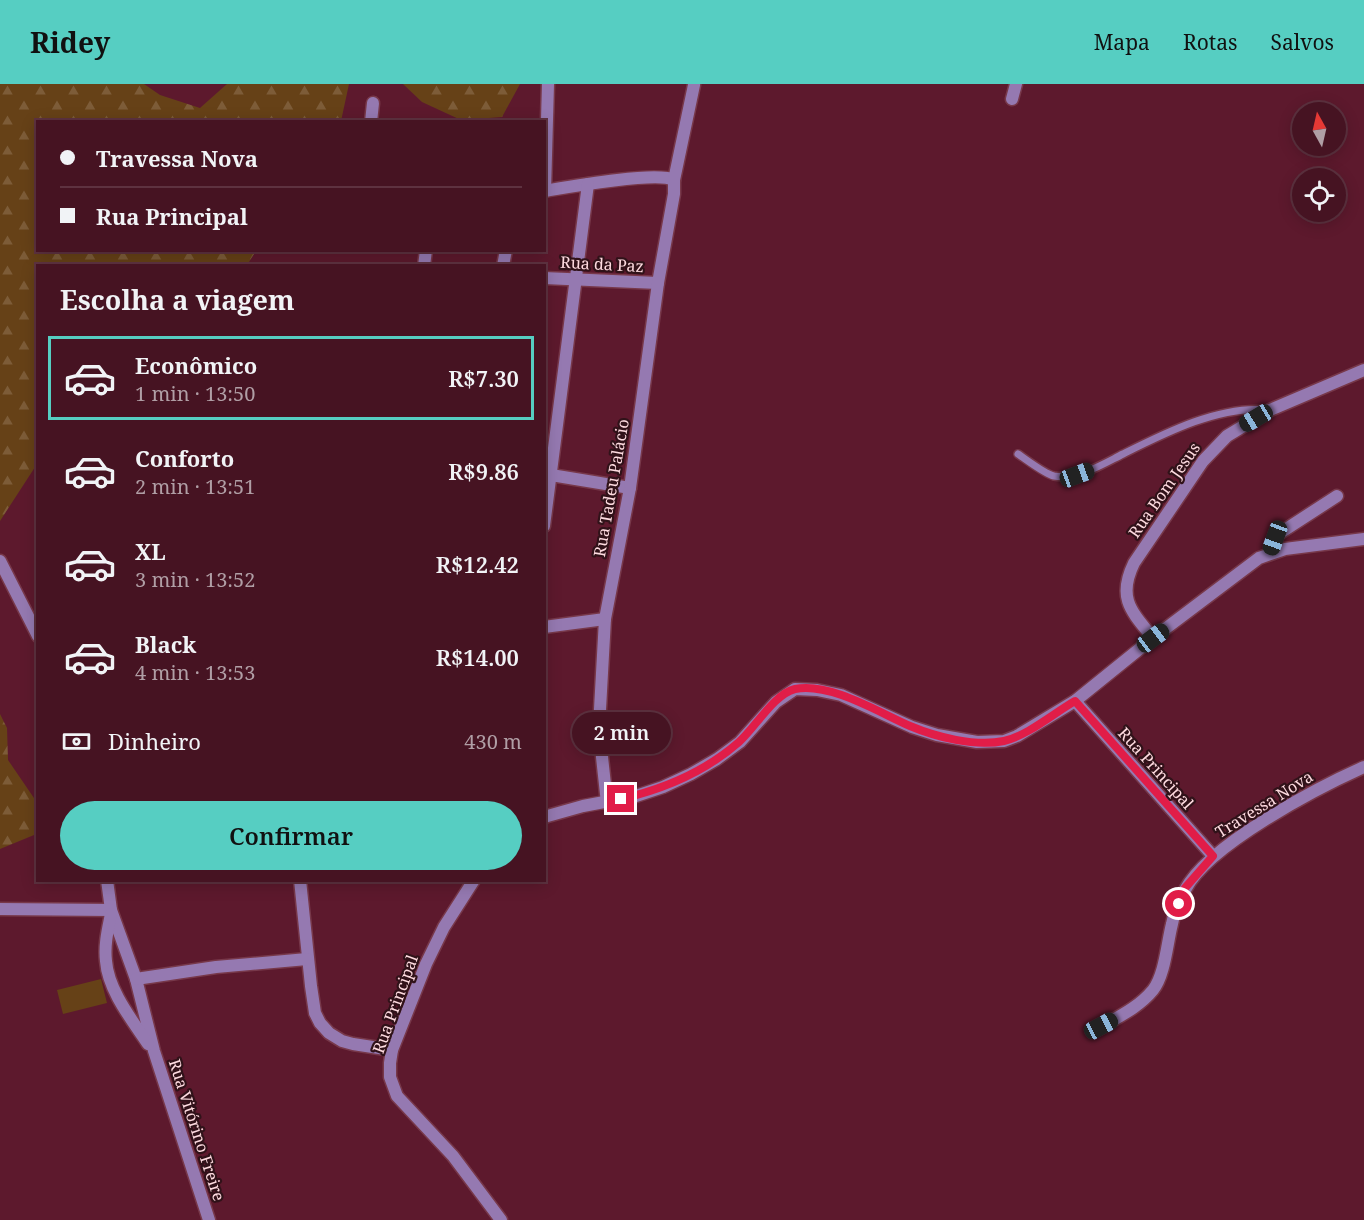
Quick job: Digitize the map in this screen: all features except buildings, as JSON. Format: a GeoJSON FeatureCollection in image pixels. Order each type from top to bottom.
{"type":"FeatureCollection","features":[{"type":"Feature","properties":{"kind":"street"},"geometry":{"type":"LineString","coordinates":[[546,155],[548,84]]}},
{"type":"Feature","properties":{"kind":"street"},"geometry":{"type":"LineString","coordinates":[[1012,99],[1016,84]]}},
{"type":"Feature","properties":{"kind":"street","name":"Rua Tadeu Palácio"},"geometry":{"type":"LineString","coordinates":[[607,802],[600,709],[605,619],[630,488],[658,283],[674,194],[674,180],[694,85]]}},
{"type":"Feature","properties":{"kind":"street"},"geometry":{"type":"LineString","coordinates":[[371,120],[374,103]]}},
{"type":"Feature","properties":{"kind":"street"},"geometry":{"type":"LineString","coordinates":[[546,191],[588,184],[661,178],[674,180]]}},
{"type":"Feature","properties":{"kind":"street"},"geometry":{"type":"LineString","coordinates":[[546,500],[588,184]]}},
{"type":"Feature","properties":{"kind":"street","name":"Rua da Paz"},"geometry":{"type":"LineString","coordinates":[[546,279],[658,283]]}},
{"type":"Feature","properties":{"kind":"street","name":"Rua Bom Jesus"},"geometry":{"type":"LineString","coordinates":[[1153,638],[1133,614],[1126,598],[1128,575],[1213,449],[1227,436],[1270,410],[1364,370]]}},
{"type":"Feature","properties":{"kind":"street"},"geometry":{"type":"LineString","coordinates":[[548,474],[630,488]]}},
{"type":"Feature","properties":{"kind":"street"},"geometry":{"type":"LineString","coordinates":[[1270,553],[1275,538],[1280,532],[1337,496]]}},
{"type":"Feature","properties":{"kind":"street"},"geometry":{"type":"LineString","coordinates":[[546,816],[663,787],[691,774],[740,742],[776,702],[795,689],[830,692],[875,709],[912,727],[938,735],[985,742],[1004,741],[1017,736],[1075,701],[1252,563],[1270,553],[1285,549],[1364,539]]}},
{"type":"Feature","properties":{"kind":"street"},"geometry":{"type":"LineString","coordinates":[[0,561],[36,632]]}},
{"type":"Feature","properties":{"kind":"street"},"geometry":{"type":"LineString","coordinates":[[546,627],[605,619]]}},
{"type":"Feature","properties":{"kind":"street","name":"Rua Principal"},"geometry":{"type":"LineString","coordinates":[[1075,701],[1213,856]]}},
{"type":"Feature","properties":{"kind":"street","name":"Travessa Nova"},"geometry":{"type":"LineString","coordinates":[[1101,1026],[1135,1008],[1154,988],[1163,963],[1172,921],[1185,888],[1213,856],[1250,830],[1335,780],[1364,767]]}},
{"type":"Feature","properties":{"kind":"street","name":"Rua Vitórino Freire"},"geometry":{"type":"LineString","coordinates":[[107,882],[111,910],[136,979],[154,1051],[209,1220]]}},
{"type":"Feature","properties":{"kind":"street"},"geometry":{"type":"LineString","coordinates":[[300,882],[307,958],[315,1013],[320,1023],[329,1033],[353,1044],[392,1050]]}},
{"type":"Feature","properties":{"kind":"street","name":"Rua Principal"},"geometry":{"type":"LineString","coordinates":[[473,882],[444,927],[426,964],[392,1050],[390,1077],[397,1096],[453,1156],[501,1220]]}},
{"type":"Feature","properties":{"kind":"street"},"geometry":{"type":"LineString","coordinates":[[0,909],[111,910]]}},
{"type":"Feature","properties":{"kind":"street","name":"Rua Vitórino Freire"},"geometry":{"type":"LineString","coordinates":[[111,910],[105,951],[108,972],[130,1017],[154,1051]]}},
{"type":"Feature","properties":{"kind":"street"},"geometry":{"type":"LineString","coordinates":[[136,979],[216,967],[307,958]]}},
{"type":"Feature","properties":{"kind":"lane"},"geometry":{"type":"LineString","coordinates":[[1018,454],[1052,476],[1077,475],[1169,432],[1203,420],[1254,408],[1270,410]]}},
{"type":"Feature","properties":{"kind":"green space"},"geometry":{"type":"Polygon","coordinates":[[[0,84],[144,84],[160,95],[200,108],[227,84],[349,84],[341,120],[36,120],[36,252],[255,252],[248,264],[36,264],[36,466],[0,521],[0,84]]]}},
{"type":"Feature","properties":{"kind":"green space"},"geometry":{"type":"Polygon","coordinates":[[[403,84],[520,84],[502,117],[461,120],[422,102],[403,84]]]}},
{"type":"Feature","properties":{"kind":"green space"},"geometry":{"type":"Polygon","coordinates":[[[0,714],[7,728],[8,760],[36,801],[34,835],[0,849],[0,714]]]}},
{"type":"Feature","properties":{"kind":"green space"},"geometry":{"type":"Polygon","coordinates":[[[101,979],[107,1003],[63,1014],[57,990],[101,979]]]}},
{"type":"Feature","properties":{"kind":"route"},"geometry":{"type":"LineString","coordinates":[[621,799],[663,787],[717,759],[740,742],[784,694],[795,689],[817,690],[841,695],[912,727],[938,735],[978,742],[1004,741],[1017,736],[1075,701],[1213,856],[1185,888],[1179,904]]}}]}
